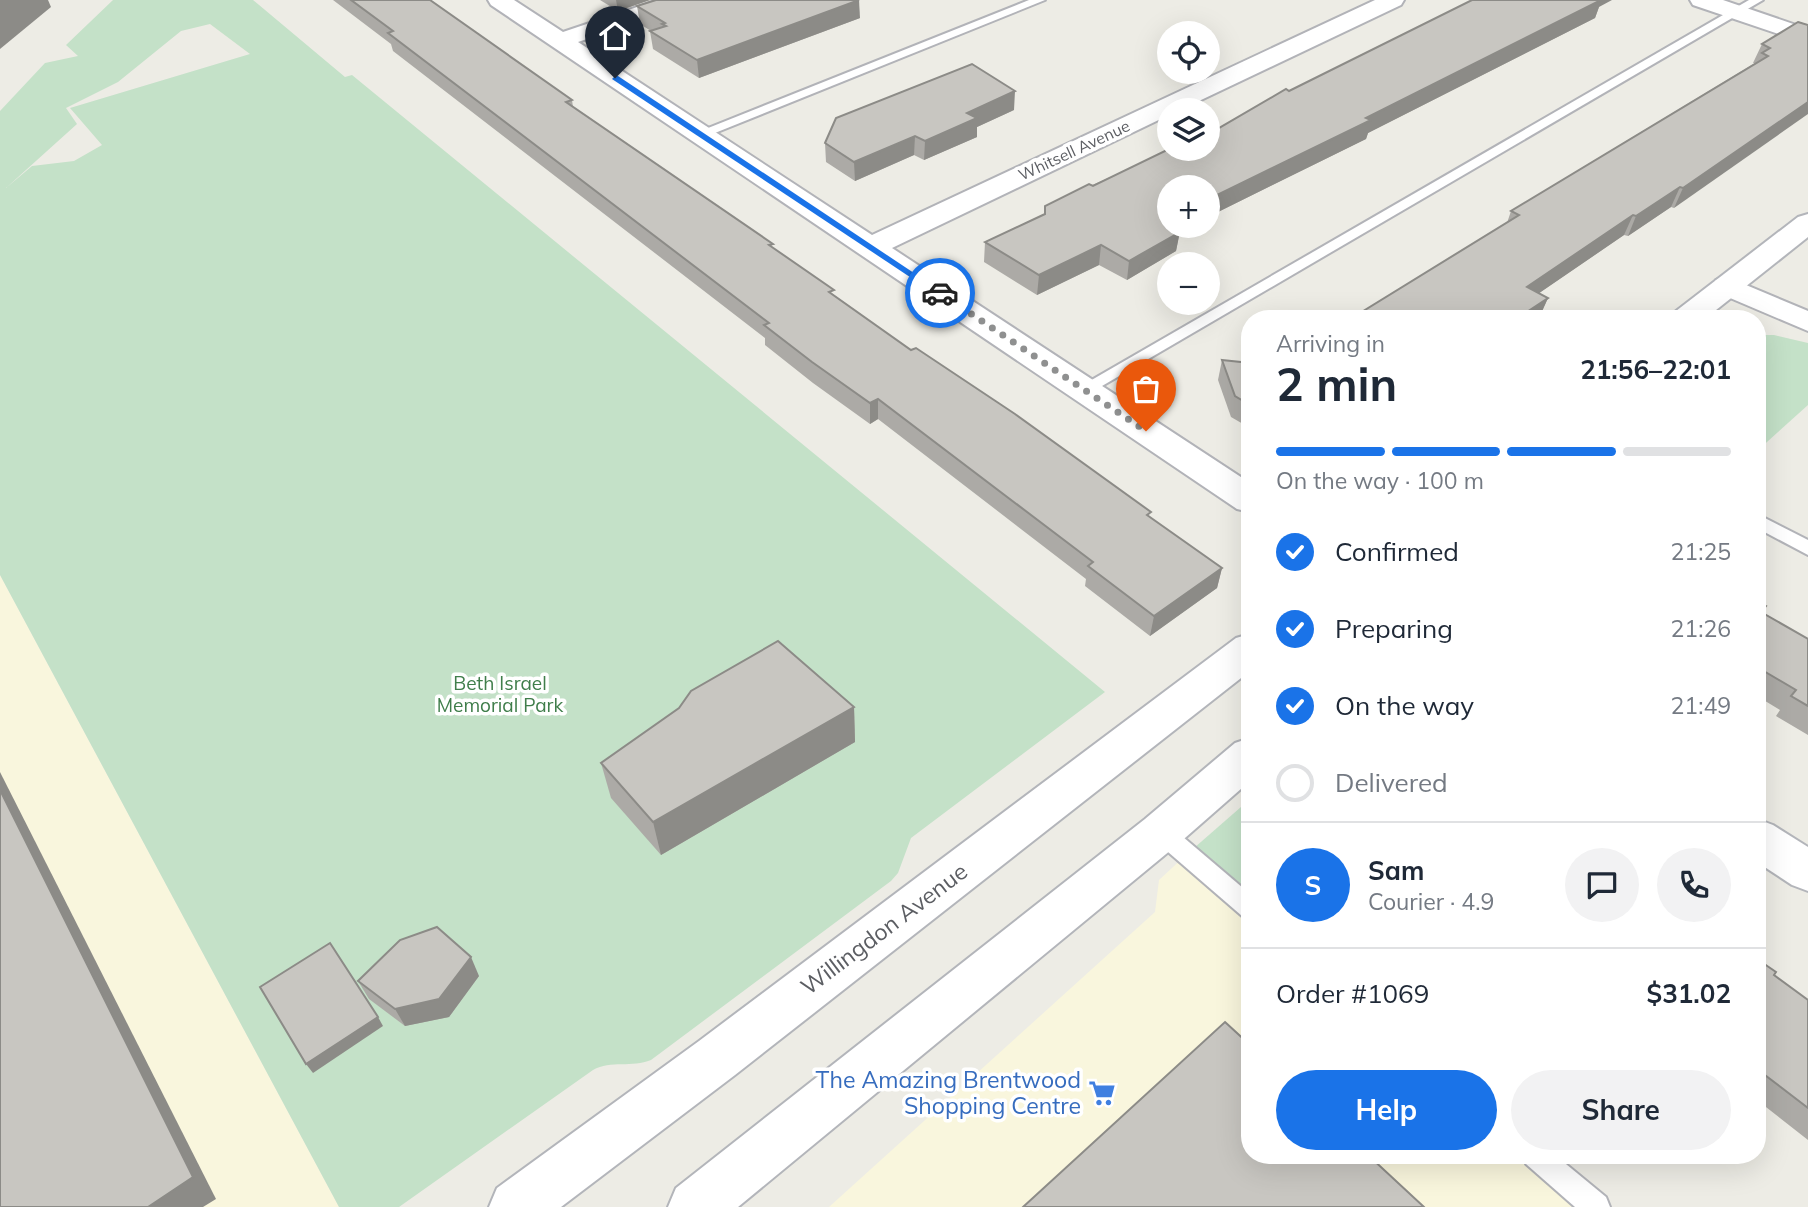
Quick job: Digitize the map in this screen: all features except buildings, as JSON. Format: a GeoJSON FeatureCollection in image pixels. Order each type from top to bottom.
{"type":"FeatureCollection","features":[{"type":"Feature","properties":{"kind":"street"},"geometry":{"type":"LineString","coordinates":[[499,0],[1241,494]]}},
{"type":"Feature","properties":{"kind":"street"},"geometry":{"type":"LineString","coordinates":[[561,40],[680,0]]}},
{"type":"Feature","properties":{"kind":"street","name":"Whitsell Avenue"},"geometry":{"type":"LineString","coordinates":[[870,247],[1392,0]]}},
{"type":"Feature","properties":{"kind":"street"},"geometry":{"type":"LineString","coordinates":[[1701,0],[1808,37]]}},
{"type":"Feature","properties":{"kind":"street"},"geometry":{"type":"LineString","coordinates":[[1697,310],[1808,223]]}},
{"type":"Feature","properties":{"kind":"street"},"geometry":{"type":"LineString","coordinates":[[1727,286],[1808,322]]}},
{"type":"Feature","properties":{"kind":"street","name":"Willingdon Avenue"},"geometry":{"type":"LineString","coordinates":[[516,1207],[717,1058],[1241,656]]}},
{"type":"Feature","properties":{"kind":"street"},"geometry":{"type":"LineString","coordinates":[[695,1207],[1161,832],[1241,763]]}},
{"type":"Feature","properties":{"kind":"street"},"geometry":{"type":"LineString","coordinates":[[1766,844],[1808,871]]}},
{"type":"Feature","properties":{"kind":"lane"},"geometry":{"type":"LineString","coordinates":[[700,134],[1039,0]]}},
{"type":"Feature","properties":{"kind":"lane"},"geometry":{"type":"LineString","coordinates":[[1084,389],[1757,0]]}},
{"type":"Feature","properties":{"kind":"lane"},"geometry":{"type":"LineString","coordinates":[[1766,525],[1808,548]]}},
{"type":"Feature","properties":{"kind":"lane"},"geometry":{"type":"LineString","coordinates":[[1161,832],[1241,901]]}},
{"type":"Feature","properties":{"kind":"lane"},"geometry":{"type":"LineString","coordinates":[[1546,1164],[1596,1207]]}},
{"type":"Feature","properties":{"kind":"shaded area"},"geometry":{"type":"Polygon","coordinates":[[[0,575],[339,1207],[0,1207],[0,575]]]}},
{"type":"Feature","properties":{"kind":"shaded area","name":"The Amazing Brentwood Shopping Centre"},"geometry":{"type":"Polygon","coordinates":[[[1186,855],[1241,902],[1241,1164],[1546,1164],[1596,1207],[829,1207],[1155,912],[1159,880],[1186,855]]]}},
{"type":"Feature","properties":{"kind":"green space","name":"Beth Israel Memorial Park"},"geometry":{"type":"Polygon","coordinates":[[[113,0],[253,0],[345,77],[352,75],[1105,692],[911,838],[898,873],[891,881],[651,1060],[636,1064],[607,1065],[593,1070],[399,1207],[339,1207],[0,575],[0,111],[45,63],[78,56],[66,45],[113,0]],[[210,24],[181,31],[118,82],[66,108],[77,124],[6,188],[32,166],[74,161],[102,145],[70,108],[250,54],[210,24]]]}},
{"type":"Feature","properties":{"kind":"green space"},"geometry":{"type":"Polygon","coordinates":[[[1766,335],[1808,343],[1808,405],[1766,443],[1766,335]]]}},
{"type":"Feature","properties":{"kind":"green space"},"geometry":{"type":"Polygon","coordinates":[[[1241,807],[1241,902],[1186,855],[1241,807]]]}},
{"type":"Feature","properties":{"kind":"way so far"},"geometry":{"type":"LineString","coordinates":[[940,293],[1146,431]]}},
{"type":"Feature","properties":{"kind":"place","name":"The Amazing Brentwood Shopping Centre"},"geometry":{"type":"Point","coordinates":[1102,1093]}},
{"type":"Feature","properties":{"kind":"route"},"geometry":{"type":"LineString","coordinates":[[615,78],[940,293]]}}]}
